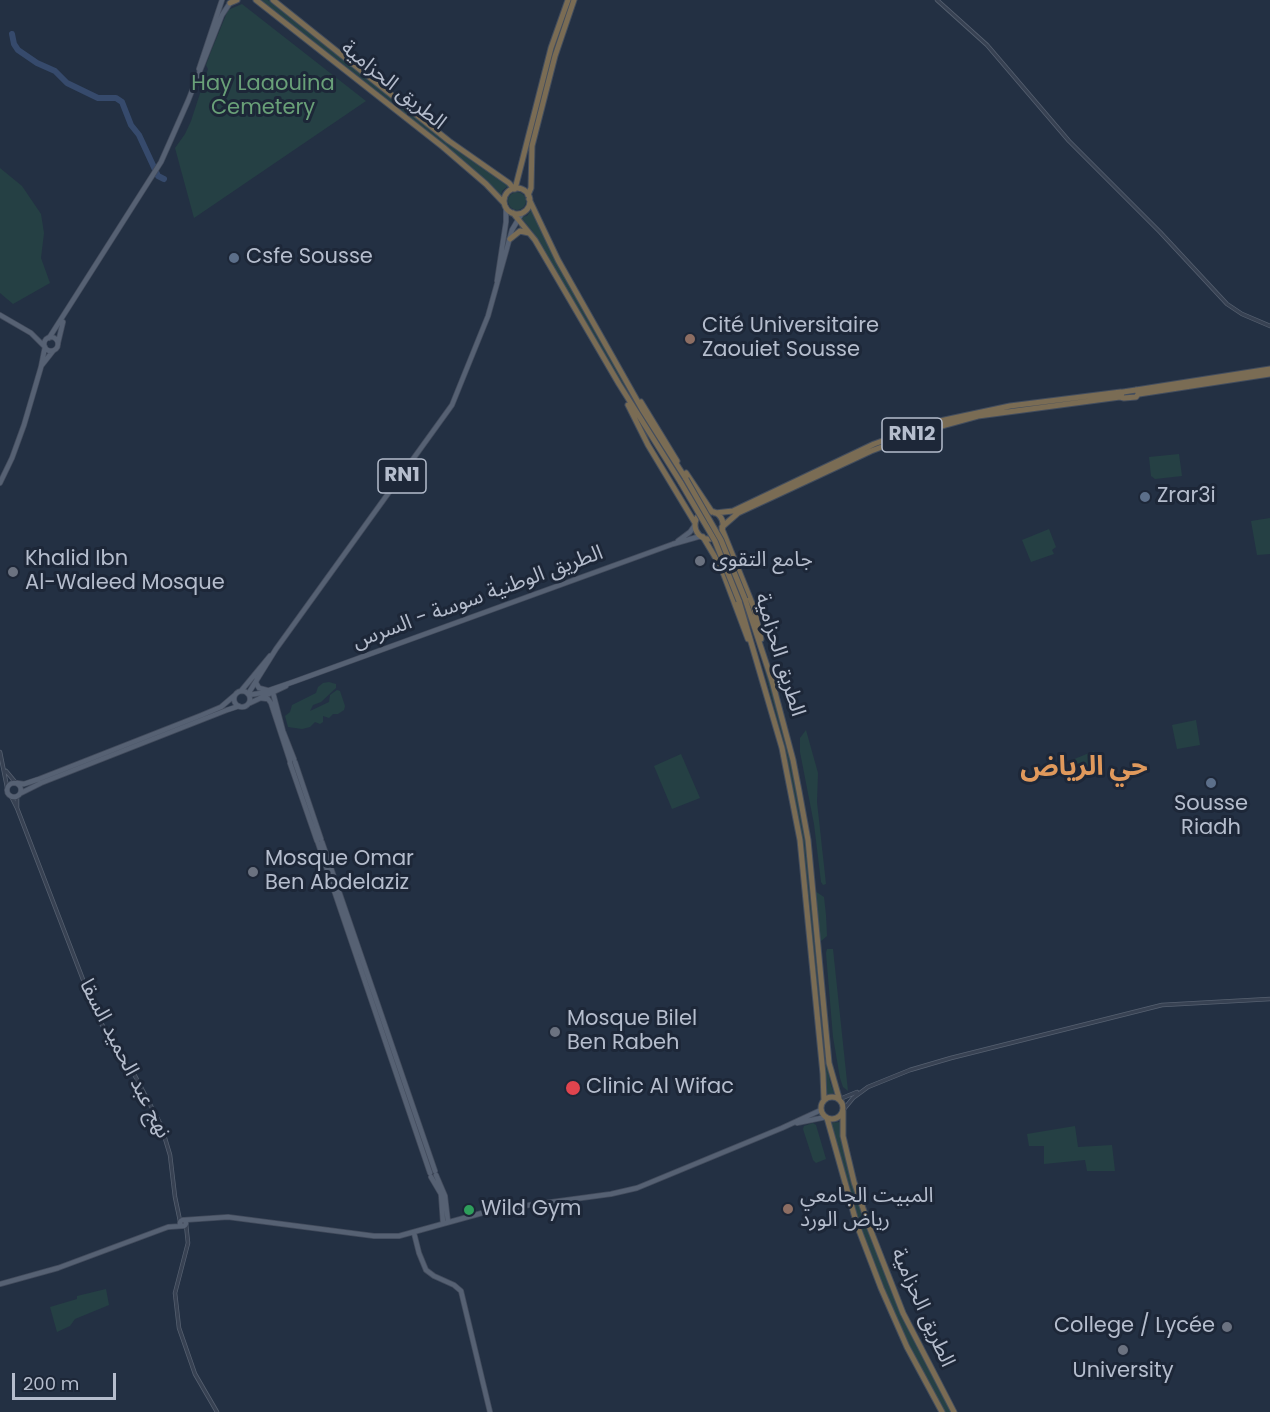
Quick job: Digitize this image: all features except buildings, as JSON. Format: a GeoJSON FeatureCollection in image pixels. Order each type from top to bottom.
{"type":"FeatureCollection","features":[{"type":"Feature","properties":{"kind":"highway"},"geometry":{"type":"LineString","coordinates":[[231,1],[237,0]]}},
{"type":"Feature","properties":{"kind":"highway","name":"الطريق الحزامية"},"geometry":{"type":"LineString","coordinates":[[256,0],[445,149],[486,184],[505,205]]}},
{"type":"Feature","properties":{"kind":"highway","name":"الطريق الحزامية"},"geometry":{"type":"LineString","coordinates":[[273,0],[449,141],[504,179],[514,189]]}},
{"type":"Feature","properties":{"kind":"highway"},"geometry":{"type":"LineString","coordinates":[[514,189],[551,48],[568,0]]}},
{"type":"Feature","properties":{"kind":"highway","name":"RN1"},"geometry":{"type":"LineString","coordinates":[[522,213],[528,207],[531,188],[531,154],[539,116],[560,39],[574,0]]}},
{"type":"Feature","properties":{"kind":"highway"},"geometry":{"type":"LineString","coordinates":[[504,179],[512,178],[518,172]]}},
{"type":"Feature","properties":{"kind":"highway"},"geometry":{"type":"LineString","coordinates":[[522,213],[513,213],[505,205],[507,193],[514,189],[521,189],[529,197]]}},
{"type":"Feature","properties":{"kind":"highway","name":"الطريق الحزامية"},"geometry":{"type":"LineString","coordinates":[[529,197],[558,260],[715,541],[761,646],[793,760],[806,830],[827,1052],[830,1072],[839,1098],[844,1105],[843,1136],[854,1182],[868,1226],[903,1313],[954,1412]]}},
{"type":"Feature","properties":{"kind":"highway","name":"الطريق الحزامية"},"geometry":{"type":"LineString","coordinates":[[513,213],[531,235],[619,384],[683,481]]}},
{"type":"Feature","properties":{"kind":"highway"},"geometry":{"type":"LineString","coordinates":[[510,239],[519,231],[531,235]]}},
{"type":"Feature","properties":{"kind":"highway","name":"RN12"},"geometry":{"type":"LineString","coordinates":[[1137,392],[1270,369]]}},
{"type":"Feature","properties":{"kind":"highway","name":"RN12"},"geometry":{"type":"LineString","coordinates":[[695,524],[699,515],[733,511],[874,444],[935,422],[1010,406],[1270,374]]}},
{"type":"Feature","properties":{"kind":"highway"},"geometry":{"type":"LineString","coordinates":[[626,380],[713,512],[721,519],[722,528],[754,608],[761,646]]}},
{"type":"Feature","properties":{"kind":"highway"},"geometry":{"type":"LineString","coordinates":[[619,384],[648,445],[721,567],[753,650]]}},
{"type":"Feature","properties":{"kind":"highway","name":"RN12"},"geometry":{"type":"LineString","coordinates":[[702,537],[707,539],[716,537],[738,513],[871,451],[927,430],[990,414],[1121,394]]}},
{"type":"Feature","properties":{"kind":"highway","name":"الطريق الحزامية"},"geometry":{"type":"LineString","coordinates":[[742,600],[753,650],[782,748],[800,840],[823,1074],[824,1100],[821,1110],[827,1117],[854,1216],[881,1288],[907,1347],[942,1412]]}},
{"type":"Feature","properties":{"kind":"highway"},"geometry":{"type":"LineString","coordinates":[[824,1100],[832,1096],[839,1098]]}},
{"type":"Feature","properties":{"kind":"highway"},"geometry":{"type":"LineString","coordinates":[[827,1117],[837,1118],[844,1110]]}},
{"type":"Feature","properties":{"kind":"main road"},"geometry":{"type":"LineString","coordinates":[[198,75],[222,0]]}},
{"type":"Feature","properties":{"kind":"main road"},"geometry":{"type":"LineString","coordinates":[[0,483],[16,447],[41,367],[44,346],[161,162],[180,121],[222,15],[231,1]]}},
{"type":"Feature","properties":{"kind":"main road","name":"RN1"},"geometry":{"type":"LineString","coordinates":[[496,286],[506,222],[505,205]]}},
{"type":"Feature","properties":{"kind":"main road","name":"RN1"},"geometry":{"type":"LineString","coordinates":[[249,704],[248,694],[276,649],[452,405],[480,338],[510,239],[522,213]]}},
{"type":"Feature","properties":{"kind":"main road"},"geometry":{"type":"LineString","coordinates":[[0,315],[31,333],[53,338],[57,343]]}},
{"type":"Feature","properties":{"kind":"main road"},"geometry":{"type":"LineString","coordinates":[[41,367],[57,347],[64,316]]}},
{"type":"Feature","properties":{"kind":"main road"},"geometry":{"type":"LineString","coordinates":[[31,333],[47,350],[53,351]]}},
{"type":"Feature","properties":{"kind":"main road","name":"الطريق الوطنية سوسة - السرس"},"geometry":{"type":"LineString","coordinates":[[673,544],[690,532],[695,524]]}},
{"type":"Feature","properties":{"kind":"main road","name":"الطريق الوطنية سوسة - السرس"},"geometry":{"type":"LineString","coordinates":[[249,704],[293,682],[673,544],[702,537]]}},
{"type":"Feature","properties":{"kind":"main road","name":"RN1"},"geometry":{"type":"LineString","coordinates":[[0,791],[11,783],[24,783],[39,779],[208,713],[225,704],[241,691],[276,649]]}},
{"type":"Feature","properties":{"kind":"main road"},"geometry":{"type":"LineString","coordinates":[[258,676],[257,686],[271,692],[292,761]]}},
{"type":"Feature","properties":{"kind":"main road"},"geometry":{"type":"LineString","coordinates":[[241,691],[248,694]]}},
{"type":"Feature","properties":{"kind":"main road","name":"الطريق الوطنية سوسة - السرس"},"geometry":{"type":"LineString","coordinates":[[248,694],[271,692]]}},
{"type":"Feature","properties":{"kind":"main road"},"geometry":{"type":"LineString","coordinates":[[235,695],[234,701],[239,706]]}},
{"type":"Feature","properties":{"kind":"main road"},"geometry":{"type":"LineString","coordinates":[[260,698],[268,699],[271,703],[292,761],[415,1111],[433,1174],[444,1192],[446,1223]]}},
{"type":"Feature","properties":{"kind":"main road"},"geometry":{"type":"LineString","coordinates":[[0,796],[15,795],[227,710],[249,704]]}},
{"type":"Feature","properties":{"kind":"main road"},"geometry":{"type":"LineString","coordinates":[[15,795],[20,786],[16,783]]}},
{"type":"Feature","properties":{"kind":"main road"},"geometry":{"type":"LineString","coordinates":[[7,787],[15,795]]}},
{"type":"Feature","properties":{"kind":"main road"},"geometry":{"type":"LineString","coordinates":[[0,1284],[67,1265],[168,1227],[195,1220],[228,1217],[386,1237],[414,1233],[503,1208],[624,1192],[821,1110]]}},
{"type":"Feature","properties":{"kind":"main road"},"geometry":{"type":"LineString","coordinates":[[792,1124],[827,1117]]}},
{"type":"Feature","properties":{"kind":"main road"},"geometry":{"type":"LineString","coordinates":[[414,1233],[426,1270],[461,1291],[490,1412]]}},
{"type":"Feature","properties":{"kind":"street"},"geometry":{"type":"LineString","coordinates":[[937,0],[987,45],[1063,135],[1161,232],[1227,304],[1242,314],[1270,326]]}},
{"type":"Feature","properties":{"kind":"street"},"geometry":{"type":"LineString","coordinates":[[0,752],[7,787]]}},
{"type":"Feature","properties":{"kind":"street"},"geometry":{"type":"LineString","coordinates":[[4,766],[8,775],[16,783]]}},
{"type":"Feature","properties":{"kind":"street","name":"نهج عبد الحميد السقا"},"geometry":{"type":"LineString","coordinates":[[15,795],[17,808],[97,1016],[134,1074],[161,1125],[171,1155],[175,1197],[189,1243],[175,1293],[179,1328],[195,1374],[217,1412]]}},
{"type":"Feature","properties":{"kind":"street"},"geometry":{"type":"LineString","coordinates":[[839,1098],[932,1063],[1162,1005],[1270,999]]}},
{"type":"Feature","properties":{"kind":"street"},"geometry":{"type":"LineString","coordinates":[[844,1110],[861,1091]]}},
{"type":"Feature","properties":{"kind":"green space"},"geometry":{"type":"Polygon","coordinates":[[[261,0],[268,0],[462,154],[509,185],[502,191],[501,196],[399,108],[261,0]]]}},
{"type":"Feature","properties":{"kind":"green space","name":"Hay Laaouina Cemetery"},"geometry":{"type":"Polygon","coordinates":[[[242,4],[366,101],[194,218],[175,148],[191,121],[208,69],[206,65],[228,10],[242,4]]]}},
{"type":"Feature","properties":{"kind":"green space"},"geometry":{"type":"Polygon","coordinates":[[[0,168],[22,186],[41,214],[44,233],[41,258],[50,283],[13,304],[0,293],[0,168]]]}},
{"type":"Feature","properties":{"kind":"green space"},"geometry":{"type":"Polygon","coordinates":[[[513,192],[521,192],[526,197],[524,208],[513,210],[508,205],[508,197],[513,192]]]}},
{"type":"Feature","properties":{"kind":"green space"},"geometry":{"type":"Polygon","coordinates":[[[533,207],[586,317],[633,402],[533,232],[521,217],[527,216],[533,207]]]}},
{"type":"Feature","properties":{"kind":"green space"},"geometry":{"type":"Polygon","coordinates":[[[1179,454],[1182,476],[1155,479],[1151,476],[1149,457],[1179,454]]]}},
{"type":"Feature","properties":{"kind":"green space"},"geometry":{"type":"Polygon","coordinates":[[[1270,518],[1270,554],[1257,555],[1251,521],[1270,518]]]}},
{"type":"Feature","properties":{"kind":"green space"},"geometry":{"type":"Polygon","coordinates":[[[1049,529],[1056,547],[1052,550],[1054,554],[1031,562],[1022,540],[1049,529]]]}},
{"type":"Feature","properties":{"kind":"green space"},"geometry":{"type":"Polygon","coordinates":[[[762,661],[793,767],[805,840],[824,1039],[830,1082],[834,1093],[826,1095],[802,840],[785,748],[762,661]]]}},
{"type":"Feature","properties":{"kind":"green space"},"geometry":{"type":"Polygon","coordinates":[[[329,682],[336,684],[336,688],[321,702],[313,705],[310,711],[329,702],[330,695],[337,690],[340,691],[345,706],[344,710],[329,718],[323,716],[323,722],[320,724],[315,722],[310,727],[302,729],[288,727],[285,716],[290,712],[292,705],[316,693],[318,687],[329,682]]]}},
{"type":"Feature","properties":{"kind":"green space"},"geometry":{"type":"Polygon","coordinates":[[[1196,720],[1200,745],[1177,749],[1172,725],[1196,720]]]}},
{"type":"Feature","properties":{"kind":"green space"},"geometry":{"type":"Polygon","coordinates":[[[806,730],[818,773],[817,802],[826,884],[823,885],[800,752],[800,738],[806,730]]]}},
{"type":"Feature","properties":{"kind":"green space"},"geometry":{"type":"Polygon","coordinates":[[[1094,751],[1098,763],[1077,771],[1072,760],[1094,751]]]}},
{"type":"Feature","properties":{"kind":"green space"},"geometry":{"type":"Polygon","coordinates":[[[681,754],[700,798],[672,809],[654,766],[681,754]]]}},
{"type":"Feature","properties":{"kind":"green space"},"geometry":{"type":"Polygon","coordinates":[[[815,891],[824,897],[826,915],[827,936],[820,942],[815,891]]]}},
{"type":"Feature","properties":{"kind":"green space"},"geometry":{"type":"Polygon","coordinates":[[[827,949],[833,949],[848,1091],[843,1087],[840,1078],[833,1037],[827,949]]]}},
{"type":"Feature","properties":{"kind":"green space"},"geometry":{"type":"Polygon","coordinates":[[[840,1122],[868,1229],[899,1311],[953,1412],[944,1412],[941,1407],[888,1302],[856,1214],[830,1123],[840,1122]]]}},
{"type":"Feature","properties":{"kind":"green space"},"geometry":{"type":"Polygon","coordinates":[[[813,1123],[816,1125],[826,1159],[816,1163],[803,1129],[804,1126],[813,1123]]]}},
{"type":"Feature","properties":{"kind":"green space"},"geometry":{"type":"Polygon","coordinates":[[[1075,1126],[1078,1147],[1112,1145],[1115,1171],[1087,1171],[1085,1160],[1044,1164],[1044,1146],[1029,1146],[1027,1134],[1075,1126]]]}},
{"type":"Feature","properties":{"kind":"green space"},"geometry":{"type":"Polygon","coordinates":[[[106,1289],[109,1305],[75,1319],[70,1326],[57,1332],[50,1307],[77,1299],[77,1296],[106,1289]]]}},
{"type":"Feature","properties":{"kind":"waterway"},"geometry":{"type":"LineString","coordinates":[[12,34],[18,50],[37,63],[55,71],[67,83],[98,98],[116,98],[122,102],[131,125],[139,135],[158,176],[164,179]]}},
{"type":"Feature","properties":{"kind":"place","name":"Csfe Sousse"},"geometry":{"type":"Point","coordinates":[234,258]}},
{"type":"Feature","properties":{"kind":"place","name":"Cité Universitaire Zaouiet Sousse"},"geometry":{"type":"Point","coordinates":[690,339]}},
{"type":"Feature","properties":{"kind":"place","name":"Zrar3i"},"geometry":{"type":"Point","coordinates":[1145,497]}},
{"type":"Feature","properties":{"kind":"place","name":"جامع التقوى"},"geometry":{"type":"Point","coordinates":[700,561]}},
{"type":"Feature","properties":{"kind":"place","name":"Khalid Ibn Al-Waleed Mosque"},"geometry":{"type":"Point","coordinates":[13,572]}},
{"type":"Feature","properties":{"kind":"place","name":"Sousse Riadh"},"geometry":{"type":"Point","coordinates":[1211,783]}},
{"type":"Feature","properties":{"kind":"place","name":"Mosque Omar Ben Abdelaziz"},"geometry":{"type":"Point","coordinates":[253,872]}},
{"type":"Feature","properties":{"kind":"place","name":"Mosque Bilel Ben Rabeh"},"geometry":{"type":"Point","coordinates":[555,1032]}},
{"type":"Feature","properties":{"kind":"place","name":"Clinic Al Wifac"},"geometry":{"type":"Point","coordinates":[573,1088]}},
{"type":"Feature","properties":{"kind":"place","name":"المبيت الجامعي رياض الورد"},"geometry":{"type":"Point","coordinates":[788,1209]}},
{"type":"Feature","properties":{"kind":"place","name":"Wild Gym"},"geometry":{"type":"Point","coordinates":[469,1210]}},
{"type":"Feature","properties":{"kind":"place","name":"College / Lycée"},"geometry":{"type":"Point","coordinates":[1227,1327]}},
{"type":"Feature","properties":{"kind":"place","name":"University"},"geometry":{"type":"Point","coordinates":[1123,1350]}},
{"type":"Feature","properties":{"kind":"district","name":"حي الرياض"},"geometry":{"type":"Point","coordinates":[1084,768]}}]}
